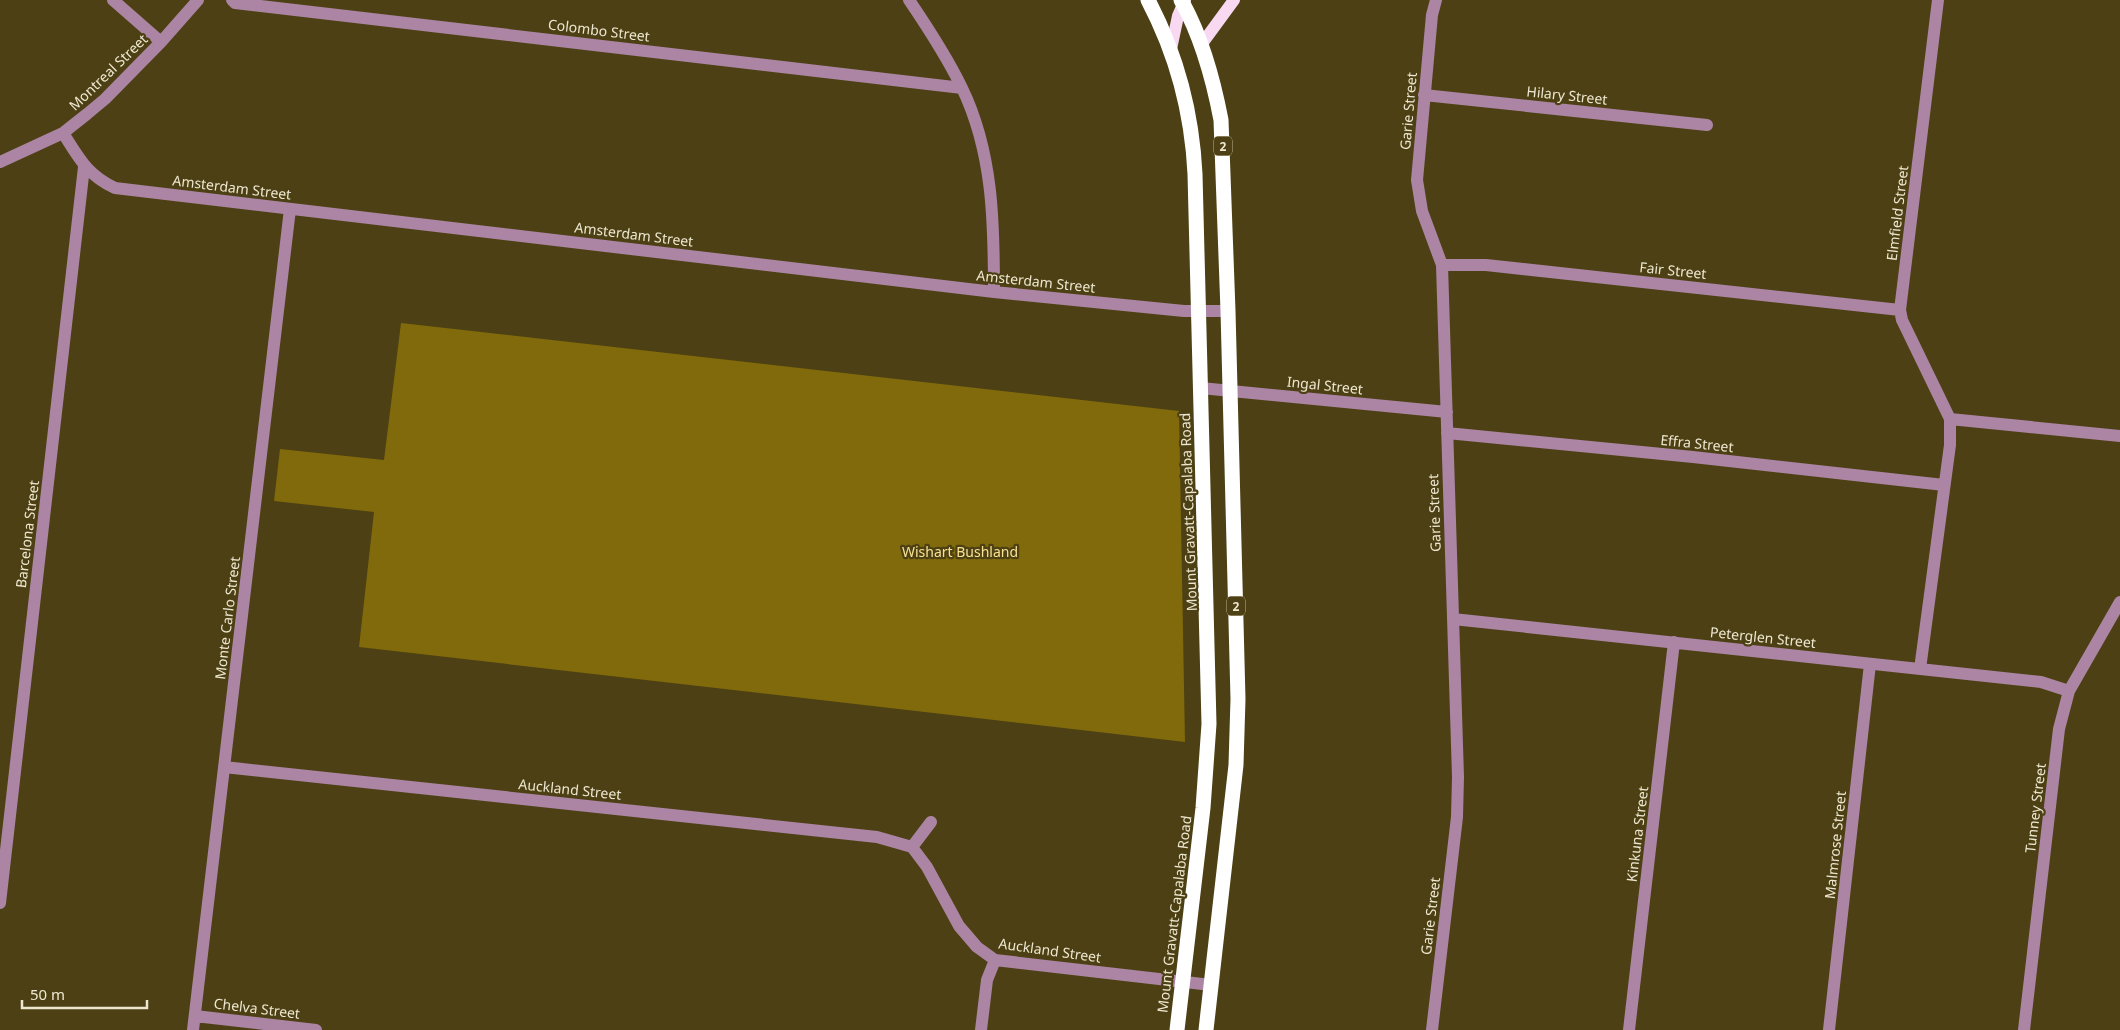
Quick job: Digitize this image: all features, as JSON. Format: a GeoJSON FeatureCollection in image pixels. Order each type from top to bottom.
{"type":"FeatureCollection","features":[{"type":"Feature","properties":{"kind":"highway","name":"Mount Gravatt-Capalaba Road"},"geometry":{"type":"LineString","coordinates":[[1148,0],[1171,49],[1186,101],[1194,154],[1199,312],[1209,724],[1206,781],[1177,1030]]}},
{"type":"Feature","properties":{"kind":"highway","name":"2"},"geometry":{"type":"LineString","coordinates":[[1183,1],[1210,68],[1221,120],[1237,662],[1236,765],[1206,1030]]}},
{"type":"Feature","properties":{"kind":"main road"},"geometry":{"type":"LineString","coordinates":[[1201,45],[1234,0]]}},
{"type":"Feature","properties":{"kind":"main road"},"geometry":{"type":"LineString","coordinates":[[1171,49],[1183,1]]}},
{"type":"Feature","properties":{"kind":"street"},"geometry":{"type":"LineString","coordinates":[[113,0],[161,42]]}},
{"type":"Feature","properties":{"kind":"street","name":"Montreal Street"},"geometry":{"type":"LineString","coordinates":[[0,162],[63,133],[105,99],[161,42],[198,0]]}},
{"type":"Feature","properties":{"kind":"street","name":"Colombo Street"},"geometry":{"type":"LineString","coordinates":[[232,0],[235,3],[962,88]]}},
{"type":"Feature","properties":{"kind":"street"},"geometry":{"type":"LineString","coordinates":[[908,0],[931,33],[962,88],[985,157],[990,184],[994,230],[994,292]]}},
{"type":"Feature","properties":{"kind":"street","name":"Garie Street"},"geometry":{"type":"LineString","coordinates":[[1432,1030],[1457,817],[1458,777],[1442,265],[1422,211],[1417,180],[1432,15],[1436,0]]}},
{"type":"Feature","properties":{"kind":"street","name":"Elmfield Street"},"geometry":{"type":"LineString","coordinates":[[1920,669],[1950,445],[1950,419],[1902,320],[1900,310],[1938,0]]}},
{"type":"Feature","properties":{"kind":"street","name":"Hilary Street"},"geometry":{"type":"LineString","coordinates":[[1424,95],[1707,125]]}},
{"type":"Feature","properties":{"kind":"street","name":"Amsterdam Street"},"geometry":{"type":"LineString","coordinates":[[63,133],[84,167],[100,181],[115,188],[994,292],[1199,312],[1228,311]]}},
{"type":"Feature","properties":{"kind":"street","name":"Barcelona Street"},"geometry":{"type":"LineString","coordinates":[[0,904],[84,167]]}},
{"type":"Feature","properties":{"kind":"street","name":"Monte Carlo Street"},"geometry":{"type":"LineString","coordinates":[[193,1030],[290,209]]}},
{"type":"Feature","properties":{"kind":"street","name":"Fair Street"},"geometry":{"type":"LineString","coordinates":[[1442,265],[1486,265],[1900,310]]}},
{"type":"Feature","properties":{"kind":"street","name":"Ingal Street"},"geometry":{"type":"LineString","coordinates":[[1201,388],[1447,412]]}},
{"type":"Feature","properties":{"kind":"street"},"geometry":{"type":"LineString","coordinates":[[1950,419],[2120,436]]}},
{"type":"Feature","properties":{"kind":"street","name":"Effra Street"},"geometry":{"type":"LineString","coordinates":[[1447,433],[1693,457],[1944,486]]}},
{"type":"Feature","properties":{"kind":"street","name":"Tunney Street"},"geometry":{"type":"LineString","coordinates":[[2024,1030],[2059,729],[2069,691],[2120,602]]}},
{"type":"Feature","properties":{"kind":"street","name":"Peterglen Street"},"geometry":{"type":"LineString","coordinates":[[1453,619],[2041,682],[2069,691]]}},
{"type":"Feature","properties":{"kind":"street","name":"Kinkuna Street"},"geometry":{"type":"LineString","coordinates":[[1629,1030],[1674,642]]}},
{"type":"Feature","properties":{"kind":"street","name":"Malmrose Street"},"geometry":{"type":"LineString","coordinates":[[1829,1030],[1870,664]]}},
{"type":"Feature","properties":{"kind":"street","name":"Auckland Street"},"geometry":{"type":"LineString","coordinates":[[224,767],[877,837],[912,847],[927,867],[959,926],[977,947],[995,960],[1211,985]]}},
{"type":"Feature","properties":{"kind":"street"},"geometry":{"type":"LineString","coordinates":[[912,847],[931,822]]}},
{"type":"Feature","properties":{"kind":"street"},"geometry":{"type":"LineString","coordinates":[[982,1030],[987,980],[995,960]]}},
{"type":"Feature","properties":{"kind":"street","name":"Chelva Street"},"geometry":{"type":"LineString","coordinates":[[195,1016],[316,1030]]}},
{"type":"Feature","properties":{"kind":"green space","name":"Wishart Bushland"},"geometry":{"type":"Polygon","coordinates":[[[401,323],[1179,411],[1185,742],[359,647],[374,512],[274,501],[280,449],[384,460],[401,323]]]}}]}
